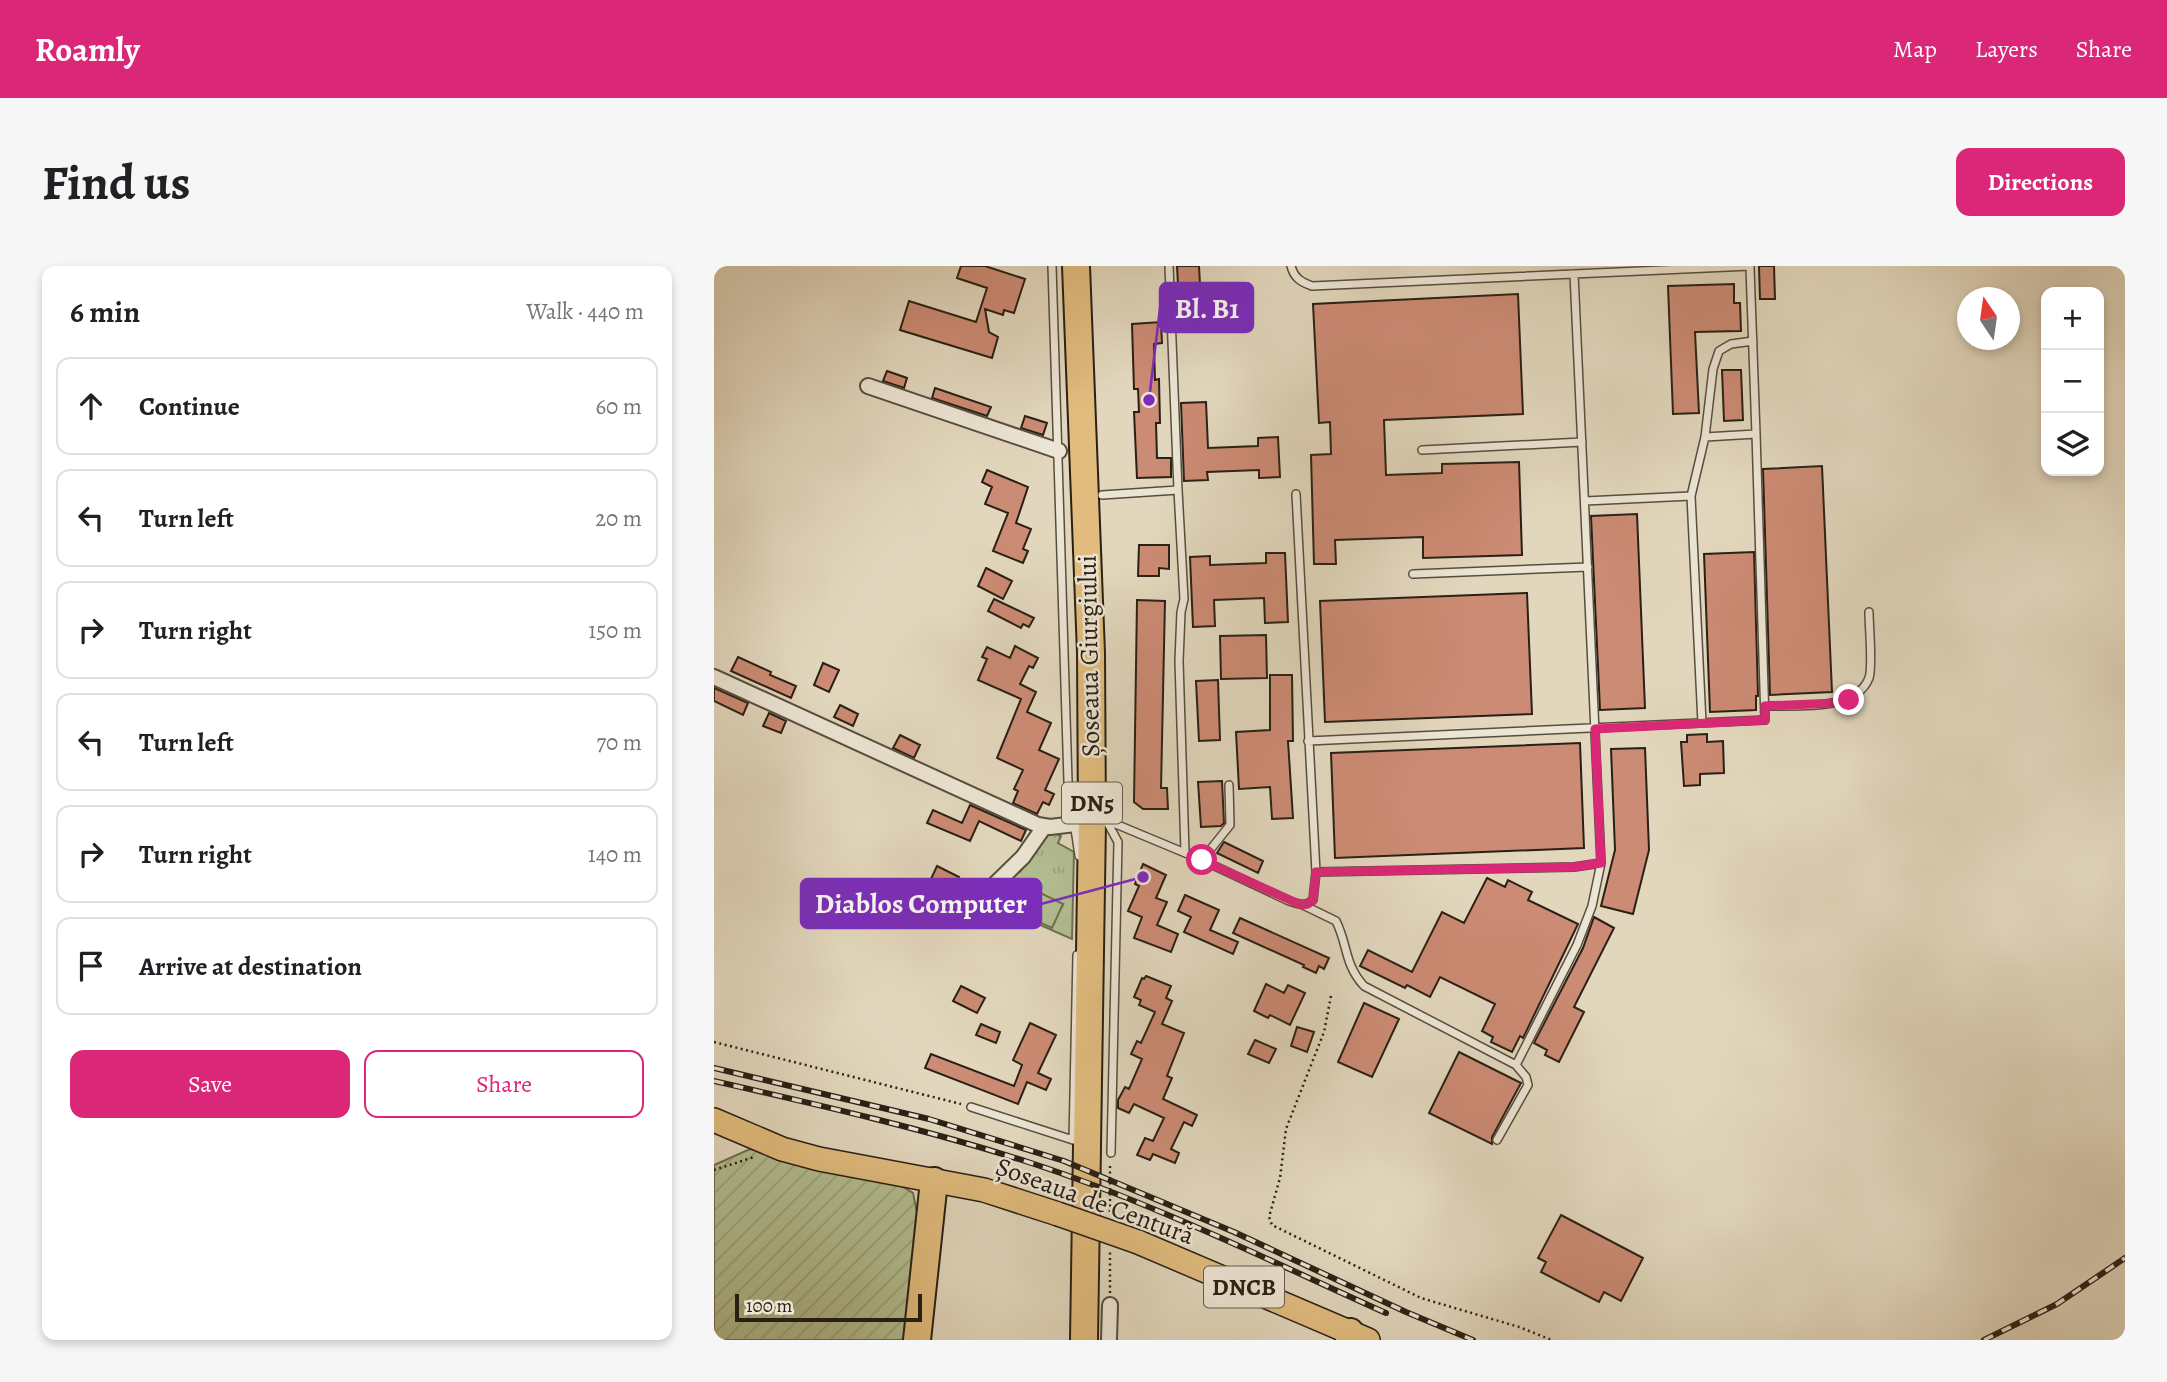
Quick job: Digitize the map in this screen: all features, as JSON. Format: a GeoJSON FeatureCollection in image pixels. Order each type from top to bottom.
{"type":"FeatureCollection","features":[{"type":"Feature","properties":{"kind":"highway","name":"Șoseaua Giurgiului"},"geometry":{"type":"LineString","coordinates":[[1076,266],[1068,363],[1090,653],[1084,1340]]}},
{"type":"Feature","properties":{"kind":"highway","name":"Șoseaua Giurgiului"},"geometry":{"type":"LineString","coordinates":[[1093,266],[1106,651],[1090,822],[1098,1340]]}},
{"type":"Feature","properties":{"kind":"highway"},"geometry":{"type":"LineString","coordinates":[[917,1340],[934,1181]]}},
{"type":"Feature","properties":{"kind":"main road","name":"Șoseaua de Centură"},"geometry":{"type":"LineString","coordinates":[[714,1120],[782,1149],[859,1168],[1006,1195],[1138,1242],[1356,1337]]}},
{"type":"Feature","properties":{"kind":"street"},"geometry":{"type":"LineString","coordinates":[[868,387],[1059,451]]}},
{"type":"Feature","properties":{"kind":"street"},"geometry":{"type":"LineString","coordinates":[[714,677],[1044,827],[1090,822]]}},
{"type":"Feature","properties":{"kind":"street"},"geometry":{"type":"LineString","coordinates":[[984,895],[1023,857],[1044,827]]}},
{"type":"Feature","properties":{"kind":"street"},"geometry":{"type":"LineString","coordinates":[[1109,1340],[1110,1306]]}},
{"type":"Feature","properties":{"kind":"lane"},"geometry":{"type":"LineString","coordinates":[[1052,266],[1068,363],[1059,451],[1068,767],[1090,822],[1118,842],[1111,1153]]}},
{"type":"Feature","properties":{"kind":"lane"},"geometry":{"type":"LineString","coordinates":[[1169,266],[1184,599],[1180,620],[1179,661],[1185,852]]}},
{"type":"Feature","properties":{"kind":"lane"},"geometry":{"type":"LineString","coordinates":[[1291,266],[1293,274],[1300,282],[1312,286],[1750,267],[1753,341],[1765,720],[1308,741]]}},
{"type":"Feature","properties":{"kind":"lane"},"geometry":{"type":"LineString","coordinates":[[1516,1065],[1577,945],[1592,906],[1601,863],[1574,274]]}},
{"type":"Feature","properties":{"kind":"lane"},"geometry":{"type":"LineString","coordinates":[[1702,723],[1691,496],[1705,437],[1713,369],[1719,351],[1731,344],[1753,341]]}},
{"type":"Feature","properties":{"kind":"lane"},"geometry":{"type":"LineString","coordinates":[[1705,437],[1756,435]]}},
{"type":"Feature","properties":{"kind":"lane"},"geometry":{"type":"LineString","coordinates":[[1422,450],[1582,442]]}},
{"type":"Feature","properties":{"kind":"lane"},"geometry":{"type":"LineString","coordinates":[[1102,495],[1178,490]]}},
{"type":"Feature","properties":{"kind":"lane"},"geometry":{"type":"LineString","coordinates":[[1296,494],[1316,872],[1313,900],[1303,905]]}},
{"type":"Feature","properties":{"kind":"lane"},"geometry":{"type":"LineString","coordinates":[[1585,501],[1691,496]]}},
{"type":"Feature","properties":{"kind":"lane"},"geometry":{"type":"LineString","coordinates":[[1413,574],[1588,567]]}},
{"type":"Feature","properties":{"kind":"lane"},"geometry":{"type":"LineString","coordinates":[[1765,706],[1836,703],[1849,700],[1861,690],[1870,677],[1869,612]]}},
{"type":"Feature","properties":{"kind":"lane"},"geometry":{"type":"LineString","coordinates":[[1202,860],[1230,825],[1229,785]]}},
{"type":"Feature","properties":{"kind":"lane"},"geometry":{"type":"LineString","coordinates":[[1090,822],[1185,852],[1336,921],[1347,961],[1364,986],[1516,1065],[1526,1077],[1528,1085],[1497,1140]]}},
{"type":"Feature","properties":{"kind":"lane"},"geometry":{"type":"LineString","coordinates":[[1079,863],[1079,850],[1090,822]]}},
{"type":"Feature","properties":{"kind":"lane"},"geometry":{"type":"LineString","coordinates":[[1316,872],[1574,867],[1601,863]]}},
{"type":"Feature","properties":{"kind":"lane"},"geometry":{"type":"LineString","coordinates":[[971,1107],[1073,1140],[1077,944]]}},
{"type":"Feature","properties":{"kind":"path"},"geometry":{"type":"LineString","coordinates":[[1331,996],[1324,1032],[1286,1129],[1280,1178],[1269,1217],[1272,1225],[1421,1298],[1519,1327],[1552,1340]]}},
{"type":"Feature","properties":{"kind":"path"},"geometry":{"type":"LineString","coordinates":[[714,1042],[971,1107]]}},
{"type":"Feature","properties":{"kind":"path"},"geometry":{"type":"LineString","coordinates":[[714,1170],[782,1149]]}},
{"type":"Feature","properties":{"kind":"green space"},"geometry":{"type":"Polygon","coordinates":[[[1048,831],[1061,836],[1058,843],[1074,852],[1072,939],[992,904],[1048,831]]]}},
{"type":"Feature","properties":{"kind":"green space"},"geometry":{"type":"Polygon","coordinates":[[[1024,885],[1063,904],[1052,928],[1013,910],[1024,885]]]}},
{"type":"Feature","properties":{"kind":"green space"},"geometry":{"type":"Polygon","coordinates":[[[750,1149],[893,1181],[913,1193],[922,1238],[907,1340],[714,1340],[714,1165],[750,1149]]]}},
{"type":"Feature","properties":{"kind":"building"},"geometry":{"type":"Polygon","coordinates":[[[961,266],[985,266],[1025,279],[1014,313],[1004,310],[1003,315],[985,309],[989,332],[998,337],[992,358],[900,330],[909,301],[976,322],[987,288],[957,278],[961,266]]]}},
{"type":"Feature","properties":{"kind":"building"},"geometry":{"type":"Polygon","coordinates":[[[1177,266],[1199,266],[1202,321],[1180,322],[1177,266]]]}},
{"type":"Feature","properties":{"kind":"building"},"geometry":{"type":"Polygon","coordinates":[[[1759,266],[1774,266],[1775,299],[1760,299],[1759,266]]]}},
{"type":"Feature","properties":{"kind":"building"},"geometry":{"type":"Polygon","coordinates":[[[1734,284],[1734,303],[1740,303],[1741,331],[1695,332],[1699,413],[1673,414],[1668,286],[1734,284]]]}},
{"type":"Feature","properties":{"kind":"building"},"geometry":{"type":"Polygon","coordinates":[[[1518,294],[1523,414],[1384,420],[1386,475],[1442,473],[1442,464],[1519,462],[1522,555],[1423,558],[1423,537],[1335,540],[1336,564],[1314,564],[1311,455],[1331,454],[1330,422],[1319,423],[1313,304],[1518,294]]]}},
{"type":"Feature","properties":{"kind":"building"},"geometry":{"type":"Polygon","coordinates":[[[1161,322],[1162,343],[1154,344],[1155,380],[1159,379],[1160,423],[1156,423],[1157,458],[1171,458],[1171,477],[1137,478],[1134,412],[1139,412],[1138,389],[1134,389],[1132,324],[1161,322]]]}},
{"type":"Feature","properties":{"kind":"building"},"geometry":{"type":"Polygon","coordinates":[[[1722,370],[1741,370],[1743,420],[1724,421],[1722,370]]]}},
{"type":"Feature","properties":{"kind":"building"},"geometry":{"type":"Polygon","coordinates":[[[887,371],[907,378],[904,388],[883,381],[887,371]]]}},
{"type":"Feature","properties":{"kind":"building"},"geometry":{"type":"Polygon","coordinates":[[[935,388],[991,407],[987,416],[932,398],[935,388]]]}},
{"type":"Feature","properties":{"kind":"building"},"geometry":{"type":"Polygon","coordinates":[[[1206,402],[1208,448],[1258,446],[1258,438],[1278,437],[1280,477],[1259,478],[1259,470],[1207,472],[1208,480],[1184,481],[1181,403],[1206,402]]]}},
{"type":"Feature","properties":{"kind":"building"},"geometry":{"type":"Polygon","coordinates":[[[1025,416],[1047,423],[1043,435],[1021,428],[1025,416]]]}},
{"type":"Feature","properties":{"kind":"building"},"geometry":{"type":"Polygon","coordinates":[[[1822,466],[1832,692],[1770,695],[1763,469],[1822,466]]]}},
{"type":"Feature","properties":{"kind":"building"},"geometry":{"type":"Polygon","coordinates":[[[987,470],[1028,487],[1016,523],[1031,529],[1023,549],[1028,551],[1023,563],[993,551],[1008,513],[985,504],[992,487],[982,482],[987,470]]]}},
{"type":"Feature","properties":{"kind":"building"},"geometry":{"type":"Polygon","coordinates":[[[1637,514],[1645,708],[1600,710],[1591,516],[1637,514]]]}},
{"type":"Feature","properties":{"kind":"building"},"geometry":{"type":"Polygon","coordinates":[[[1139,545],[1169,545],[1169,569],[1159,568],[1159,576],[1138,576],[1139,545]]]}},
{"type":"Feature","properties":{"kind":"building"},"geometry":{"type":"Polygon","coordinates":[[[1754,552],[1758,696],[1756,710],[1710,712],[1704,554],[1754,552]]]}},
{"type":"Feature","properties":{"kind":"building"},"geometry":{"type":"Polygon","coordinates":[[[1266,553],[1285,553],[1288,622],[1265,623],[1264,598],[1214,600],[1215,626],[1193,627],[1190,557],[1210,556],[1210,565],[1266,563],[1266,553]]]}},
{"type":"Feature","properties":{"kind":"building"},"geometry":{"type":"Polygon","coordinates":[[[986,568],[1012,581],[1003,599],[978,586],[986,568]]]}},
{"type":"Feature","properties":{"kind":"building"},"geometry":{"type":"Polygon","coordinates":[[[1527,593],[1532,714],[1325,722],[1320,601],[1527,593]]]}},
{"type":"Feature","properties":{"kind":"building"},"geometry":{"type":"Polygon","coordinates":[[[994,599],[1034,618],[1029,627],[1023,624],[1021,628],[988,611],[994,599]]]}},
{"type":"Feature","properties":{"kind":"building"},"geometry":{"type":"Polygon","coordinates":[[[1137,600],[1165,601],[1161,788],[1167,788],[1168,809],[1143,809],[1134,802],[1137,600]]]}},
{"type":"Feature","properties":{"kind":"building"},"geometry":{"type":"Polygon","coordinates":[[[1266,635],[1267,678],[1221,679],[1220,636],[1266,635]]]}},
{"type":"Feature","properties":{"kind":"building"},"geometry":{"type":"Polygon","coordinates":[[[1015,646],[1038,658],[1033,668],[1029,666],[1020,684],[1036,692],[1027,712],[1051,723],[1039,750],[1059,759],[1045,790],[1054,794],[1049,805],[1043,802],[1037,814],[1013,803],[1018,791],[1014,789],[1023,770],[997,758],[1021,699],[978,680],[987,659],[982,657],[987,647],[1010,658],[1015,646]]]}},
{"type":"Feature","properties":{"kind":"building"},"geometry":{"type":"Polygon","coordinates":[[[738,657],[796,686],[791,698],[731,671],[738,657]]]}},
{"type":"Feature","properties":{"kind":"building"},"geometry":{"type":"Polygon","coordinates":[[[823,663],[839,670],[829,692],[814,685],[823,663]]]}},
{"type":"Feature","properties":{"kind":"building"},"geometry":{"type":"Polygon","coordinates":[[[1270,675],[1292,675],[1293,741],[1288,741],[1293,818],[1272,819],[1270,787],[1239,789],[1236,732],[1270,730],[1270,675]]]}},
{"type":"Feature","properties":{"kind":"building"},"geometry":{"type":"Polygon","coordinates":[[[1218,680],[1220,740],[1199,741],[1196,681],[1218,680]]]}},
{"type":"Feature","properties":{"kind":"building"},"geometry":{"type":"Polygon","coordinates":[[[714,688],[748,703],[743,715],[714,701],[714,688]]]}},
{"type":"Feature","properties":{"kind":"building"},"geometry":{"type":"Polygon","coordinates":[[[840,705],[858,714],[853,726],[834,717],[840,705]]]}},
{"type":"Feature","properties":{"kind":"building"},"geometry":{"type":"Polygon","coordinates":[[[769,713],[786,721],[781,733],[763,726],[769,713]]]}},
{"type":"Feature","properties":{"kind":"building"},"geometry":{"type":"Polygon","coordinates":[[[1707,734],[1707,742],[1723,741],[1724,773],[1700,774],[1700,785],[1684,786],[1681,742],[1687,742],[1687,735],[1707,734]]]}},
{"type":"Feature","properties":{"kind":"building"},"geometry":{"type":"Polygon","coordinates":[[[900,735],[920,745],[914,758],[893,748],[900,735]]]}},
{"type":"Feature","properties":{"kind":"building"},"geometry":{"type":"Polygon","coordinates":[[[1580,743],[1584,848],[1335,858],[1331,753],[1580,743]]]}},
{"type":"Feature","properties":{"kind":"building"},"geometry":{"type":"Polygon","coordinates":[[[1645,748],[1649,850],[1633,914],[1601,906],[1615,850],[1611,749],[1645,748]]]}},
{"type":"Feature","properties":{"kind":"building"},"geometry":{"type":"Polygon","coordinates":[[[1222,781],[1224,823],[1221,826],[1201,827],[1198,782],[1222,781]]]}},
{"type":"Feature","properties":{"kind":"building"},"geometry":{"type":"Polygon","coordinates":[[[970,805],[1026,830],[1021,841],[979,821],[970,841],[927,823],[933,810],[962,823],[970,805]]]}},
{"type":"Feature","properties":{"kind":"building"},"geometry":{"type":"Polygon","coordinates":[[[1224,842],[1263,861],[1258,873],[1217,853],[1224,842]]]}},
{"type":"Feature","properties":{"kind":"building"},"geometry":{"type":"Polygon","coordinates":[[[1143,864],[1166,875],[1156,898],[1167,902],[1157,925],[1178,934],[1171,952],[1134,938],[1142,917],[1128,911],[1139,886],[1135,884],[1143,864]]]}},
{"type":"Feature","properties":{"kind":"building"},"geometry":{"type":"Polygon","coordinates":[[[937,866],[959,877],[952,892],[930,881],[937,866]]]}},
{"type":"Feature","properties":{"kind":"building"},"geometry":{"type":"Polygon","coordinates":[[[1487,878],[1505,887],[1508,880],[1532,892],[1528,900],[1578,924],[1523,1038],[1520,1036],[1512,1052],[1491,1042],[1493,1037],[1482,1031],[1495,1004],[1440,977],[1430,997],[1360,966],[1368,950],[1412,972],[1442,912],[1464,923],[1487,878]]]}},
{"type":"Feature","properties":{"kind":"building"},"geometry":{"type":"Polygon","coordinates":[[[1185,895],[1219,910],[1210,930],[1238,942],[1233,954],[1184,932],[1191,917],[1178,911],[1185,895]]]}},
{"type":"Feature","properties":{"kind":"building"},"geometry":{"type":"Polygon","coordinates":[[[1594,917],[1614,928],[1574,1007],[1584,1012],[1559,1062],[1545,1055],[1547,1050],[1534,1043],[1583,948],[1594,917]]]}},
{"type":"Feature","properties":{"kind":"building"},"geometry":{"type":"Polygon","coordinates":[[[1240,918],[1329,958],[1324,969],[1319,966],[1316,973],[1233,933],[1240,918]]]}},
{"type":"Feature","properties":{"kind":"building"},"geometry":{"type":"Polygon","coordinates":[[[1146,976],[1171,986],[1166,998],[1172,1001],[1162,1024],[1184,1033],[1167,1076],[1172,1078],[1163,1099],[1197,1115],[1192,1126],[1184,1122],[1171,1149],[1179,1153],[1175,1163],[1153,1154],[1150,1160],[1137,1155],[1145,1138],[1153,1141],[1164,1118],[1134,1104],[1129,1113],[1118,1108],[1118,1100],[1125,1087],[1129,1089],[1142,1059],[1131,1054],[1137,1041],[1141,1043],[1155,1012],[1139,1005],[1141,1000],[1134,997],[1142,978],[1146,976]]]}},
{"type":"Feature","properties":{"kind":"building"},"geometry":{"type":"Polygon","coordinates":[[[1266,984],[1284,993],[1288,985],[1305,993],[1290,1025],[1254,1011],[1266,984]]]}},
{"type":"Feature","properties":{"kind":"building"},"geometry":{"type":"Polygon","coordinates":[[[961,986],[985,998],[977,1013],[953,1001],[961,986]]]}},
{"type":"Feature","properties":{"kind":"building"},"geometry":{"type":"Polygon","coordinates":[[[1364,1003],[1399,1019],[1372,1077],[1338,1062],[1364,1003]]]}},
{"type":"Feature","properties":{"kind":"building"},"geometry":{"type":"Polygon","coordinates":[[[1030,1023],[1056,1035],[1038,1073],[1051,1079],[1046,1090],[1027,1082],[1018,1104],[925,1068],[931,1054],[1014,1086],[1022,1065],[1013,1060],[1030,1023]]]}},
{"type":"Feature","properties":{"kind":"building"},"geometry":{"type":"Polygon","coordinates":[[[981,1024],[1000,1032],[996,1043],[976,1035],[981,1024]]]}},
{"type":"Feature","properties":{"kind":"building"},"geometry":{"type":"Polygon","coordinates":[[[1297,1027],[1314,1032],[1307,1052],[1291,1046],[1297,1027]]]}},
{"type":"Feature","properties":{"kind":"building"},"geometry":{"type":"Polygon","coordinates":[[[1255,1040],[1276,1049],[1269,1063],[1248,1054],[1255,1040]]]}},
{"type":"Feature","properties":{"kind":"building"},"geometry":{"type":"Polygon","coordinates":[[[1459,1052],[1521,1083],[1492,1137],[1492,1144],[1429,1113],[1459,1052]]]}},
{"type":"Feature","properties":{"kind":"building"},"geometry":{"type":"Polygon","coordinates":[[[1561,1215],[1643,1258],[1621,1301],[1604,1292],[1599,1302],[1541,1272],[1546,1262],[1538,1258],[1561,1215]]]}},
{"type":"Feature","properties":{"kind":"railway"},"geometry":{"type":"LineString","coordinates":[[714,1068],[929,1119],[1064,1161],[1234,1232],[1473,1340]]}},
{"type":"Feature","properties":{"kind":"railway"},"geometry":{"type":"LineString","coordinates":[[714,1081],[911,1128],[1028,1162],[1119,1195],[1386,1313]]}},
{"type":"Feature","properties":{"kind":"railway"},"geometry":{"type":"LineString","coordinates":[[1984,1340],[2057,1304],[2125,1258]]}},
{"type":"Feature","properties":{"kind":"place","name":"Bl. B1"},"geometry":{"type":"Point","coordinates":[1149,400]}},
{"type":"Feature","properties":{"kind":"place","name":"Diablos Computer"},"geometry":{"type":"Point","coordinates":[1143,877]}},
{"type":"Feature","properties":{"kind":"route"},"geometry":{"type":"LineString","coordinates":[[1202,860],[1301,905],[1313,900],[1316,872],[1574,867],[1601,863],[1595,729],[1765,720],[1765,706],[1849,700]]}}]}
